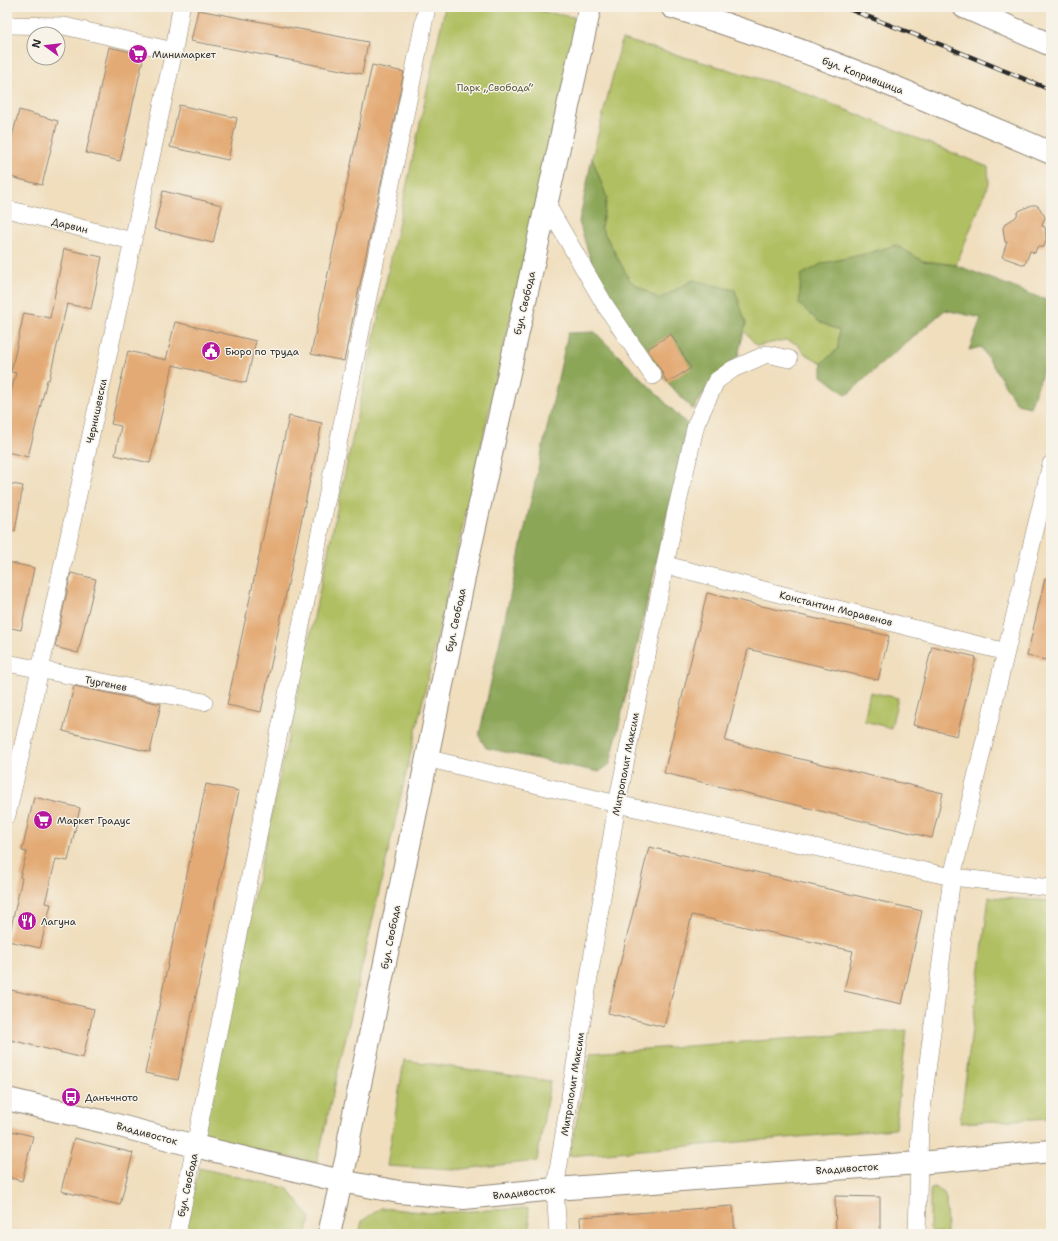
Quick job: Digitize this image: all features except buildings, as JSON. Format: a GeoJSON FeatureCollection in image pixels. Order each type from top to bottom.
{"type":"FeatureCollection","features":[{"type":"Feature","properties":{"kind":"street","name":"Чернишевски"},"geometry":{"type":"LineString","coordinates":[[7,815],[40,670],[174,51],[181,7]]}},
{"type":"Feature","properties":{"kind":"street","name":"бул. Свобода"},"geometry":{"type":"LineString","coordinates":[[177,1234],[427,7]]}},
{"type":"Feature","properties":{"kind":"street","name":"бул. Свобода"},"geometry":{"type":"LineString","coordinates":[[329,1234],[468,558],[590,7]]}},
{"type":"Feature","properties":{"kind":"street","name":"бул. Копривщица"},"geometry":{"type":"LineString","coordinates":[[672,7],[725,23],[798,49],[895,87],[1051,153]]}},
{"type":"Feature","properties":{"kind":"street"},"geometry":{"type":"LineString","coordinates":[[964,7],[1051,44]]}},
{"type":"Feature","properties":{"kind":"street"},"geometry":{"type":"LineString","coordinates":[[7,25],[64,26],[174,51]]}},
{"type":"Feature","properties":{"kind":"street"},"geometry":{"type":"LineString","coordinates":[[546,203],[605,305],[653,376]]}},
{"type":"Feature","properties":{"kind":"street","name":"Дарвин"},"geometry":{"type":"LineString","coordinates":[[7,209],[132,241]]}},
{"type":"Feature","properties":{"kind":"street","name":"Митрополит Максим"},"geometry":{"type":"LineString","coordinates":[[558,1234],[555,1189],[617,804],[696,424],[716,382],[733,369],[767,354],[789,359]]}},
{"type":"Feature","properties":{"kind":"street"},"geometry":{"type":"LineString","coordinates":[[917,1234],[920,1125],[952,877],[1051,464]]}},
{"type":"Feature","properties":{"kind":"street","name":"Константин Моравенов"},"geometry":{"type":"LineString","coordinates":[[666,565],[1006,652]]}},
{"type":"Feature","properties":{"kind":"street","name":"Тургенев"},"geometry":{"type":"LineString","coordinates":[[7,663],[204,702]]}},
{"type":"Feature","properties":{"kind":"street"},"geometry":{"type":"LineString","coordinates":[[426,758],[617,804],[952,877],[1051,888]]}},
{"type":"Feature","properties":{"kind":"street","name":"Владивосток"},"geometry":{"type":"LineString","coordinates":[[7,1099],[341,1181],[399,1192],[464,1198],[555,1189],[919,1163],[1051,1151]]}},
{"type":"Feature","properties":{"kind":"green space","name":"Парк „Свобода“"},"geometry":{"type":"Polygon","coordinates":[[[445,7],[516,7],[579,18],[317,1163],[202,1138],[445,7]]]}},
{"type":"Feature","properties":{"kind":"green space"},"geometry":{"type":"Polygon","coordinates":[[[622,39],[792,88],[988,167],[989,183],[956,265],[923,261],[896,245],[865,254],[819,322],[839,330],[838,349],[822,363],[804,353],[797,344],[785,340],[757,346],[744,331],[746,323],[693,280],[659,300],[630,281],[601,227],[607,198],[592,158],[622,39]]]}},
{"type":"Feature","properties":{"kind":"green space"},"geometry":{"type":"Polygon","coordinates":[[[592,158],[607,198],[601,227],[630,281],[659,299],[693,280],[735,290],[746,323],[738,356],[715,377],[693,410],[658,372],[595,274],[579,222],[592,158]]]}},
{"type":"Feature","properties":{"kind":"green space"},"geometry":{"type":"Polygon","coordinates":[[[896,245],[923,261],[956,265],[1051,302],[1051,350],[1030,407],[1017,404],[981,347],[969,350],[981,318],[945,310],[847,395],[822,376],[822,363],[838,349],[839,330],[819,322],[799,304],[801,275],[823,263],[865,254],[896,245]]]}},
{"type":"Feature","properties":{"kind":"green space"},"geometry":{"type":"Polygon","coordinates":[[[595,332],[688,425],[610,764],[599,772],[486,748],[479,736],[568,333],[595,332]]]}},
{"type":"Feature","properties":{"kind":"green space"},"geometry":{"type":"Polygon","coordinates":[[[870,692],[898,698],[891,728],[864,721],[870,692]]]}},
{"type":"Feature","properties":{"kind":"green space"},"geometry":{"type":"Polygon","coordinates":[[[989,897],[1051,901],[1051,1118],[960,1123],[989,897]]]}},
{"type":"Feature","properties":{"kind":"green space"},"geometry":{"type":"Polygon","coordinates":[[[907,1030],[895,1129],[569,1156],[591,1053],[907,1030]]]}},
{"type":"Feature","properties":{"kind":"green space"},"geometry":{"type":"Polygon","coordinates":[[[404,1060],[550,1081],[537,1161],[453,1170],[387,1166],[404,1060]]]}},
{"type":"Feature","properties":{"kind":"green space"},"geometry":{"type":"Polygon","coordinates":[[[199,1168],[287,1188],[310,1217],[307,1234],[185,1234],[199,1168]]]}},
{"type":"Feature","properties":{"kind":"green space"},"geometry":{"type":"Polygon","coordinates":[[[935,1187],[944,1193],[946,1199],[947,1234],[933,1233],[930,1228],[930,1193],[931,1188],[935,1187]]]}},
{"type":"Feature","properties":{"kind":"green space"},"geometry":{"type":"Polygon","coordinates":[[[381,1208],[433,1213],[528,1208],[531,1234],[359,1234],[362,1221],[381,1208]]]}},
{"type":"Feature","properties":{"kind":"railway"},"geometry":{"type":"LineString","coordinates":[[843,7],[947,47],[1051,90]]}},
{"type":"Feature","properties":{"kind":"place","name":"Минимаркет"},"geometry":{"type":"Point","coordinates":[138,54]}},
{"type":"Feature","properties":{"kind":"place","name":"Бюро по труда"},"geometry":{"type":"Point","coordinates":[211,351]}},
{"type":"Feature","properties":{"kind":"place","name":"Маркет Градус"},"geometry":{"type":"Point","coordinates":[43,820]}},
{"type":"Feature","properties":{"kind":"place","name":"Лагуна"},"geometry":{"type":"Point","coordinates":[27,921]}},
{"type":"Feature","properties":{"kind":"place","name":"Данъчното"},"geometry":{"type":"Point","coordinates":[71,1097]}}]}
